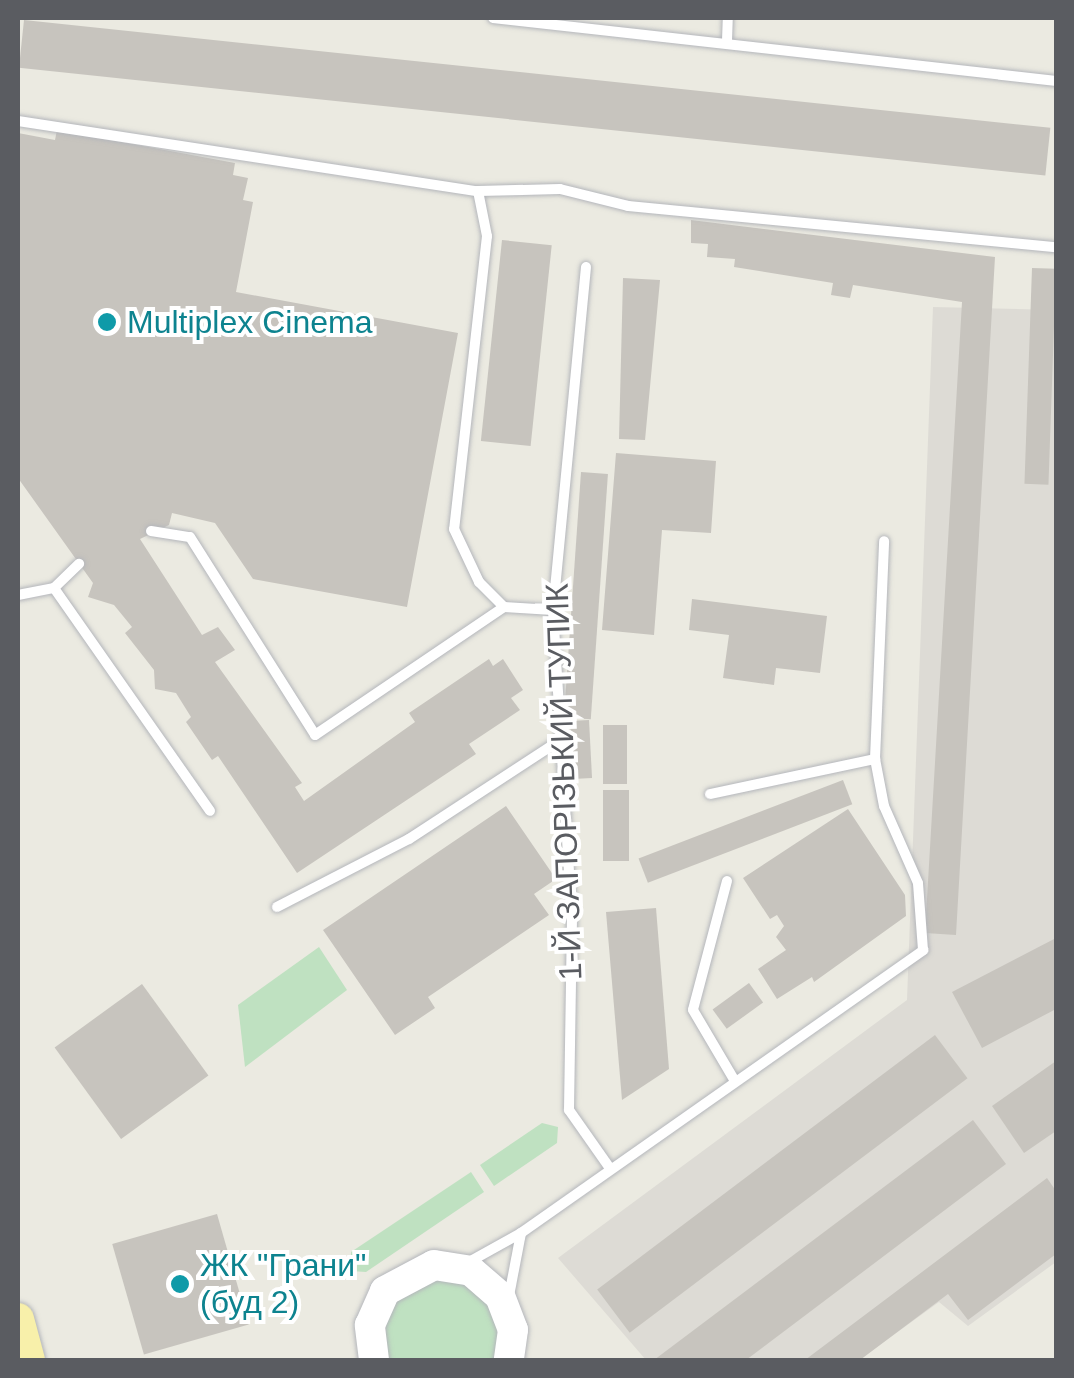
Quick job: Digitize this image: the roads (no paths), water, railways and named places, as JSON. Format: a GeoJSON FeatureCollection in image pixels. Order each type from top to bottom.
{"type":"FeatureCollection","features":[{"type":"Feature","properties":{"kind":"main road"},"geometry":{"type":"LineString","coordinates":[[348,1360],[385,1291],[399,1278],[453,1266],[487,1282],[510,1334],[529,1360]]}},
{"type":"Feature","properties":{"kind":"main road"},"geometry":{"type":"LineString","coordinates":[[18,1319],[29,1360]]}},
{"type":"Feature","properties":{"kind":"main road"},"geometry":{"type":"LineString","coordinates":[[370,1325],[374,1360]]}},
{"type":"Feature","properties":{"kind":"lane"},"geometry":{"type":"LineString","coordinates":[[492,18],[726,41],[1056,81]]}},
{"type":"Feature","properties":{"kind":"lane"},"geometry":{"type":"LineString","coordinates":[[726,41],[728,18]]}},
{"type":"Feature","properties":{"kind":"lane"},"geometry":{"type":"LineString","coordinates":[[18,122],[478,191],[560,189],[628,206],[1056,247]]}},
{"type":"Feature","properties":{"kind":"lane"},"geometry":{"type":"LineString","coordinates":[[478,191],[487,236],[454,529],[478,582],[504,607]]}},
{"type":"Feature","properties":{"kind":"lane","name":"1-Й ЗАПОРІЗЬКИЙ ТУПИК"},"geometry":{"type":"LineString","coordinates":[[586,267],[553,610],[558,742],[572,918],[570,1110],[609,1167]]}},
{"type":"Feature","properties":{"kind":"lane"},"geometry":{"type":"LineString","coordinates":[[151,531],[190,537],[315,735],[504,607],[553,610]]}},
{"type":"Feature","properties":{"kind":"lane"},"geometry":{"type":"LineString","coordinates":[[453,1266],[520,1234],[733,1078],[922,950],[918,883],[884,806],[875,759],[884,540]]}},
{"type":"Feature","properties":{"kind":"lane"},"geometry":{"type":"LineString","coordinates":[[18,596],[54,588],[79,564]]}},
{"type":"Feature","properties":{"kind":"lane"},"geometry":{"type":"LineString","coordinates":[[54,588],[210,811]]}},
{"type":"Feature","properties":{"kind":"lane"},"geometry":{"type":"LineString","coordinates":[[277,907],[409,838],[558,742]]}},
{"type":"Feature","properties":{"kind":"lane"},"geometry":{"type":"LineString","coordinates":[[710,794],[875,759]]}},
{"type":"Feature","properties":{"kind":"lane"},"geometry":{"type":"LineString","coordinates":[[727,881],[693,1010],[733,1078]]}},
{"type":"Feature","properties":{"kind":"lane"},"geometry":{"type":"LineString","coordinates":[[510,1334],[520,1234]]}},
{"type":"Feature","properties":{"kind":"place","name":"Multiplex Cinema"},"geometry":{"type":"Point","coordinates":[107,322]}},
{"type":"Feature","properties":{"kind":"place","name":"ЖК \"Грани\" (буд 2)"},"geometry":{"type":"Point","coordinates":[180,1284]}}]}
